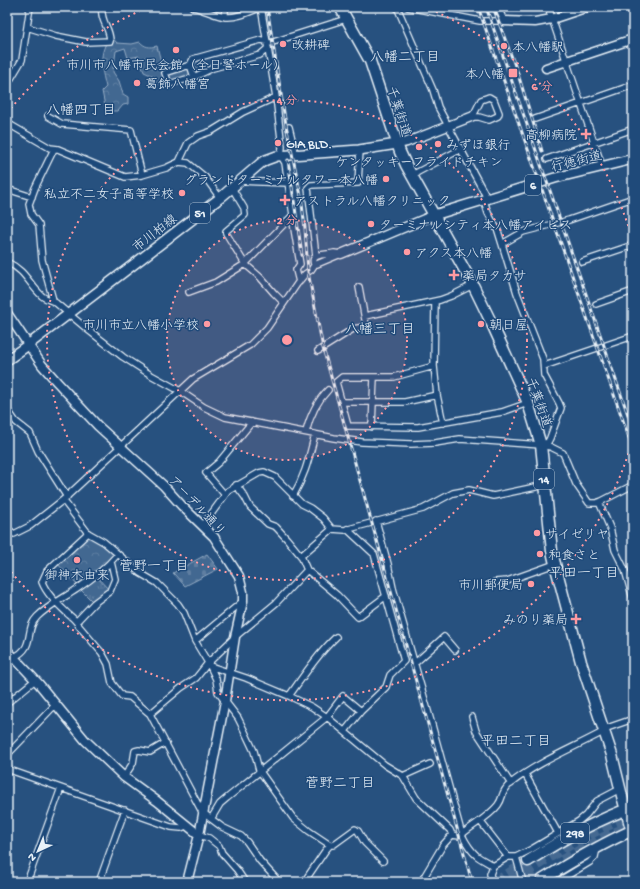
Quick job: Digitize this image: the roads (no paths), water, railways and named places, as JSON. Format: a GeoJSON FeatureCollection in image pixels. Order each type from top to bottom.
{"type":"FeatureCollection","features":[{"type":"Feature","properties":{"kind":"highway","name":"千葉街道"},"geometry":{"type":"LineString","coordinates":[[340,7],[370,61],[397,144],[406,165],[473,285],[528,403],[541,445],[555,564],[581,662],[604,728],[620,789],[629,808],[633,832]]}},
{"type":"Feature","properties":{"kind":"highway","name":"298"},"geometry":{"type":"LineString","coordinates":[[556,849],[529,863],[582,825],[629,808]]}},
{"type":"Feature","properties":{"kind":"highway","name":"298"},"geometry":{"type":"LineString","coordinates":[[562,860],[540,878],[598,848],[612,839],[633,832]]}},
{"type":"Feature","properties":{"kind":"main road","name":"市川柏線"},"geometry":{"type":"LineString","coordinates":[[7,360],[220,198],[266,160],[281,156],[360,150],[397,144]]}},
{"type":"Feature","properties":{"kind":"main road","name":"行徳街道"},"geometry":{"type":"LineString","coordinates":[[434,215],[553,179],[633,159]]}},
{"type":"Feature","properties":{"kind":"street"},"geometry":{"type":"LineString","coordinates":[[7,85],[22,60],[30,7]]}},
{"type":"Feature","properties":{"kind":"street"},"geometry":{"type":"LineString","coordinates":[[26,27],[56,36],[86,42],[110,41],[108,30],[101,16],[102,7]]}},
{"type":"Feature","properties":{"kind":"street"},"geometry":{"type":"LineString","coordinates":[[193,7],[202,8],[225,17],[234,17],[261,7],[276,97],[282,147],[281,156],[285,163],[300,264],[296,270],[298,282]]}},
{"type":"Feature","properties":{"kind":"street"},"geometry":{"type":"LineString","coordinates":[[225,7],[225,17]]}},
{"type":"Feature","properties":{"kind":"street"},"geometry":{"type":"LineString","coordinates":[[397,7],[433,90],[438,107],[486,199],[488,213],[498,231],[517,293],[543,359],[544,375],[560,403],[561,408],[550,438],[548,442],[541,445]]}},
{"type":"Feature","properties":{"kind":"street"},"geometry":{"type":"LineString","coordinates":[[408,7],[480,21],[504,22],[535,22],[552,19],[588,7]]}},
{"type":"Feature","properties":{"kind":"street"},"geometry":{"type":"LineString","coordinates":[[498,7],[504,22]]}},
{"type":"Feature","properties":{"kind":"street"},"geometry":{"type":"LineString","coordinates":[[548,7],[602,166]]}},
{"type":"Feature","properties":{"kind":"street"},"geometry":{"type":"LineString","coordinates":[[267,44],[260,40],[194,59],[190,65],[165,73],[169,84],[194,77],[213,68],[260,55],[267,44],[346,19]]}},
{"type":"Feature","properties":{"kind":"street"},"geometry":{"type":"LineString","coordinates":[[546,68],[633,39]]}},
{"type":"Feature","properties":{"kind":"street"},"geometry":{"type":"LineString","coordinates":[[190,65],[194,77]]}},
{"type":"Feature","properties":{"kind":"street"},"geometry":{"type":"LineString","coordinates":[[535,119],[633,84]]}},
{"type":"Feature","properties":{"kind":"street"},"geometry":{"type":"LineString","coordinates":[[179,162],[188,143],[198,136],[212,131],[243,112],[276,97]]}},
{"type":"Feature","properties":{"kind":"street"},"geometry":{"type":"LineString","coordinates":[[397,144],[406,142],[471,117],[479,117],[489,120],[498,116],[499,113],[494,100],[489,97],[481,100],[476,112],[471,117]]}},
{"type":"Feature","properties":{"kind":"street"},"geometry":{"type":"LineString","coordinates":[[48,116],[62,124],[131,130],[142,175]]}},
{"type":"Feature","properties":{"kind":"street"},"geometry":{"type":"LineString","coordinates":[[7,123],[54,149],[125,177],[142,175],[166,168],[179,162],[188,162],[197,168],[205,177],[220,198]]}},
{"type":"Feature","properties":{"kind":"street"},"geometry":{"type":"LineString","coordinates":[[289,127],[296,156]]}},
{"type":"Feature","properties":{"kind":"street"},"geometry":{"type":"LineString","coordinates":[[547,159],[633,129]]}},
{"type":"Feature","properties":{"kind":"street"},"geometry":{"type":"LineString","coordinates":[[54,149],[29,204],[30,209],[39,225],[42,260],[53,300],[123,357],[204,407],[225,417],[346,440],[435,444],[460,438],[551,447],[563,453],[576,484],[589,503],[599,502],[633,485]]}},
{"type":"Feature","properties":{"kind":"street"},"geometry":{"type":"LineString","coordinates":[[416,172],[461,149]]}},
{"type":"Feature","properties":{"kind":"street"},"geometry":{"type":"LineString","coordinates":[[315,264],[313,259],[316,256],[308,188],[311,185],[358,183],[360,150]]}},
{"type":"Feature","properties":{"kind":"street"},"geometry":{"type":"LineString","coordinates":[[239,181],[288,183]]}},
{"type":"Feature","properties":{"kind":"street"},"geometry":{"type":"LineString","coordinates":[[232,188],[244,208],[244,216],[226,231],[226,233],[245,264],[260,277],[284,303]]}},
{"type":"Feature","properties":{"kind":"street"},"geometry":{"type":"LineString","coordinates":[[7,189],[32,196]]}},
{"type":"Feature","properties":{"kind":"street"},"geometry":{"type":"LineString","coordinates":[[502,244],[523,232],[569,220],[633,198]]}},
{"type":"Feature","properties":{"kind":"street"},"geometry":{"type":"LineString","coordinates":[[7,528],[14,534],[30,526],[65,499],[180,391],[206,371],[250,345],[267,328],[298,282],[315,264],[336,257],[434,215]]}},
{"type":"Feature","properties":{"kind":"street"},"geometry":{"type":"LineString","coordinates":[[189,292],[216,282],[245,264],[292,217]]}},
{"type":"Feature","properties":{"kind":"street"},"geometry":{"type":"LineString","coordinates":[[582,262],[633,245]]}},
{"type":"Feature","properties":{"kind":"street"},"geometry":{"type":"LineString","coordinates":[[316,256],[341,254]]}},
{"type":"Feature","properties":{"kind":"street"},"geometry":{"type":"LineString","coordinates":[[7,262],[22,271],[45,299],[53,300]]}},
{"type":"Feature","properties":{"kind":"street"},"geometry":{"type":"LineString","coordinates":[[365,316],[435,302],[473,285]]}},
{"type":"Feature","properties":{"kind":"street"},"geometry":{"type":"LineString","coordinates":[[318,351],[352,329],[364,327],[366,325],[359,287]]}},
{"type":"Feature","properties":{"kind":"street"},"geometry":{"type":"LineString","coordinates":[[596,304],[633,291]]}},
{"type":"Feature","properties":{"kind":"street"},"geometry":{"type":"LineString","coordinates":[[435,302],[434,366],[437,395],[443,423]]}},
{"type":"Feature","properties":{"kind":"street","name":"アーデル通り"},"geometry":{"type":"LineString","coordinates":[[7,312],[28,345],[56,382],[98,426],[164,486],[182,506],[203,525],[220,545],[239,576],[243,592],[243,601],[235,637],[225,701],[202,812],[199,835],[186,882]]}},
{"type":"Feature","properties":{"kind":"street"},"geometry":{"type":"LineString","coordinates":[[544,366],[633,336]]}},
{"type":"Feature","properties":{"kind":"street"},"geometry":{"type":"LineString","coordinates":[[434,366],[394,377],[342,377],[336,382],[348,426],[418,427],[502,412],[528,403]]}},
{"type":"Feature","properties":{"kind":"street"},"geometry":{"type":"LineString","coordinates":[[372,427],[374,377]]}},
{"type":"Feature","properties":{"kind":"street"},"geometry":{"type":"LineString","coordinates":[[306,432],[309,420],[317,402],[328,390]]}},
{"type":"Feature","properties":{"kind":"street"},"geometry":{"type":"LineString","coordinates":[[341,402],[405,402],[437,395]]}},
{"type":"Feature","properties":{"kind":"street"},"geometry":{"type":"LineString","coordinates":[[7,409],[16,422],[30,433],[38,451],[65,499],[88,533],[104,542],[117,555],[140,573],[157,583],[172,596],[184,613],[195,641],[216,679],[218,692],[238,718],[254,751],[259,770],[293,818],[330,846]]}},
{"type":"Feature","properties":{"kind":"street"},"geometry":{"type":"LineString","coordinates":[[225,495],[206,473],[219,462],[252,422]]}},
{"type":"Feature","properties":{"kind":"street"},"geometry":{"type":"LineString","coordinates":[[293,496],[302,481],[307,468],[315,434]]}},
{"type":"Feature","properties":{"kind":"street"},"geometry":{"type":"LineString","coordinates":[[203,525],[228,491],[236,485],[264,472],[275,477],[293,496],[323,518],[332,529]]}},
{"type":"Feature","properties":{"kind":"street"},"geometry":{"type":"LineString","coordinates":[[236,485],[250,507],[268,524],[276,528],[301,556],[307,570],[337,595],[358,617],[386,596]]}},
{"type":"Feature","properties":{"kind":"street"},"geometry":{"type":"LineString","coordinates":[[301,556],[332,529],[347,529],[423,509],[454,493],[469,490],[493,496],[545,486]]}},
{"type":"Feature","properties":{"kind":"street"},"geometry":{"type":"LineString","coordinates":[[599,502],[610,528],[615,550],[625,570],[633,599]]}},
{"type":"Feature","properties":{"kind":"street"},"geometry":{"type":"LineString","coordinates":[[376,521],[388,564],[391,582],[462,835],[474,854],[493,866]]}},
{"type":"Feature","properties":{"kind":"street"},"geometry":{"type":"LineString","coordinates":[[345,732],[361,711],[386,687],[390,675],[404,661],[374,554],[347,529]]}},
{"type":"Feature","properties":{"kind":"street"},"geometry":{"type":"LineString","coordinates":[[88,533],[47,571],[42,582],[44,587],[56,602],[77,621],[79,626],[102,653],[108,664],[112,683],[122,696],[130,697],[150,714],[164,743],[202,812],[222,827],[241,836],[278,882]]}},
{"type":"Feature","properties":{"kind":"street"},"geometry":{"type":"LineString","coordinates":[[14,657],[22,653],[28,645],[35,620],[56,602],[80,587],[111,562],[117,555]]}},
{"type":"Feature","properties":{"kind":"street"},"geometry":{"type":"LineString","coordinates":[[77,621],[94,603],[110,591],[115,578],[111,562]]}},
{"type":"Feature","properties":{"kind":"street"},"geometry":{"type":"LineString","coordinates":[[495,582],[507,581],[555,564]]}},
{"type":"Feature","properties":{"kind":"street"},"geometry":{"type":"LineString","coordinates":[[150,714],[181,688],[196,678],[235,637],[276,604],[307,570]]}},
{"type":"Feature","properties":{"kind":"street"},"geometry":{"type":"LineString","coordinates":[[195,641],[243,601]]}},
{"type":"Feature","properties":{"kind":"street"},"geometry":{"type":"LineString","coordinates":[[289,696],[307,671],[336,637]]}},
{"type":"Feature","properties":{"kind":"street"},"geometry":{"type":"LineString","coordinates":[[414,664],[444,637],[455,650]]}},
{"type":"Feature","properties":{"kind":"street"},"geometry":{"type":"LineString","coordinates":[[7,650],[35,680],[86,740],[124,777],[157,801],[186,826],[199,835],[209,838],[219,846],[222,854],[237,870],[245,882]]}},
{"type":"Feature","properties":{"kind":"street"},"geometry":{"type":"LineString","coordinates":[[209,665],[246,678],[289,696],[312,707],[327,717],[385,765],[403,776],[416,798],[450,830],[452,834]]}},
{"type":"Feature","properties":{"kind":"street"},"geometry":{"type":"LineString","coordinates":[[7,703],[35,680]]}},
{"type":"Feature","properties":{"kind":"street"},"geometry":{"type":"LineString","coordinates":[[211,819],[220,804],[259,770],[327,717],[343,696],[361,711]]}},
{"type":"Feature","properties":{"kind":"street"},"geometry":{"type":"LineString","coordinates":[[7,755],[56,704]]}},
{"type":"Feature","properties":{"kind":"street"},"geometry":{"type":"LineString","coordinates":[[472,717],[476,731],[511,784]]}},
{"type":"Feature","properties":{"kind":"street"},"geometry":{"type":"LineString","coordinates":[[462,835],[463,832],[480,821],[498,804],[502,792],[525,774],[552,758],[601,733],[604,728],[633,719]]}},
{"type":"Feature","properties":{"kind":"street"},"geometry":{"type":"LineString","coordinates":[[124,777],[132,763],[135,751],[139,750],[150,752],[164,743]]}},
{"type":"Feature","properties":{"kind":"street"},"geometry":{"type":"LineString","coordinates":[[403,776],[430,764]]}},
{"type":"Feature","properties":{"kind":"street"},"geometry":{"type":"LineString","coordinates":[[7,769],[171,827],[181,828],[186,826]]}},
{"type":"Feature","properties":{"kind":"street"},"geometry":{"type":"LineString","coordinates":[[525,774],[558,833]]}},
{"type":"Feature","properties":{"kind":"street"},"geometry":{"type":"LineString","coordinates":[[27,882],[61,788]]}},
{"type":"Feature","properties":{"kind":"street"},"geometry":{"type":"LineString","coordinates":[[492,882],[490,874],[493,866],[508,857],[516,857],[558,833],[582,825],[586,816],[597,801],[620,789]]}},
{"type":"Feature","properties":{"kind":"street"},"geometry":{"type":"LineString","coordinates":[[99,882],[125,810]]}},
{"type":"Feature","properties":{"kind":"street"},"geometry":{"type":"LineString","coordinates":[[480,821],[508,857]]}},
{"type":"Feature","properties":{"kind":"street"},"geometry":{"type":"LineString","coordinates":[[304,882],[325,851],[330,846],[355,830],[358,831],[365,844],[383,861]]}},
{"type":"Feature","properties":{"kind":"street"},"geometry":{"type":"LineString","coordinates":[[452,834],[462,835]]}},
{"type":"Feature","properties":{"kind":"street"},"geometry":{"type":"LineString","coordinates":[[421,882],[443,845],[452,834]]}},
{"type":"Feature","properties":{"kind":"street"},"geometry":{"type":"LineString","coordinates":[[557,882],[590,862],[595,857],[598,848]]}},
{"type":"Feature","properties":{"kind":"street"},"geometry":{"type":"LineString","coordinates":[[516,857],[523,882]]}},
{"type":"Feature","properties":{"kind":"street"},"geometry":{"type":"LineString","coordinates":[[566,876],[570,882]]}},
{"type":"Feature","properties":{"kind":"tunnel"},"geometry":{"type":"LineString","coordinates":[[512,882],[585,837],[616,822],[633,816]]}},
{"type":"Feature","properties":{"kind":"tunnel"},"geometry":{"type":"LineString","coordinates":[[562,860],[604,837],[633,825]]}},
{"type":"Feature","properties":{"kind":"tunnel"},"geometry":{"type":"LineString","coordinates":[[495,882],[528,861]]}},
{"type":"Feature","properties":{"kind":"tunnel"},"geometry":{"type":"LineString","coordinates":[[528,882],[538,875]]}},
{"type":"Feature","properties":{"kind":"railway"},"geometry":{"type":"LineString","coordinates":[[267,7],[286,125],[301,196],[308,272],[323,348],[472,882]]}},
{"type":"Feature","properties":{"kind":"railway"},"geometry":{"type":"LineString","coordinates":[[478,7],[633,449]]}},
{"type":"Feature","properties":{"kind":"railway"},"geometry":{"type":"LineString","coordinates":[[486,7],[633,429]]}},
{"type":"Feature","properties":{"kind":"railway"},"geometry":{"type":"LineString","coordinates":[[493,7],[517,71],[542,151]]}},
{"type":"Feature","properties":{"kind":"railway"},"geometry":{"type":"LineString","coordinates":[[288,160],[302,255]]}},
{"type":"Feature","properties":{"kind":"place","name":"改耕碑"},"geometry":{"type":"Point","coordinates":[283,44]}},
{"type":"Feature","properties":{"kind":"place","name":"本八幡駅"},"geometry":{"type":"Point","coordinates":[504,46]}},
{"type":"Feature","properties":{"kind":"place","name":"市川市八幡市民会館（全日警ホール）"},"geometry":{"type":"Point","coordinates":[176,50]}},
{"type":"Feature","properties":{"kind":"place","name":"本八幡"},"geometry":{"type":"Point","coordinates":[513,73]}},
{"type":"Feature","properties":{"kind":"place","name":"葛飾八幡宮"},"geometry":{"type":"Point","coordinates":[137,83]}},
{"type":"Feature","properties":{"kind":"place","name":"高柳病院"},"geometry":{"type":"Point","coordinates":[586,134]}},
{"type":"Feature","properties":{"kind":"place","name":"GIA BLD."},"geometry":{"type":"Point","coordinates":[278,143]}},
{"type":"Feature","properties":{"kind":"place","name":"みずほ銀行"},"geometry":{"type":"Point","coordinates":[438,144]}},
{"type":"Feature","properties":{"kind":"place","name":"ケンタッキーフライドチキン"},"geometry":{"type":"Point","coordinates":[419,147]}},
{"type":"Feature","properties":{"kind":"place","name":"グランドターミナルタワー本八幡"},"geometry":{"type":"Point","coordinates":[386,179]}},
{"type":"Feature","properties":{"kind":"place","name":"私立不二女子高等学校"},"geometry":{"type":"Point","coordinates":[182,193]}},
{"type":"Feature","properties":{"kind":"place","name":"アストラル八幡クリニック"},"geometry":{"type":"Point","coordinates":[285,200]}},
{"type":"Feature","properties":{"kind":"place","name":"ターミナルシティ本八幡アイビス"},"geometry":{"type":"Point","coordinates":[371,224]}},
{"type":"Feature","properties":{"kind":"place","name":"アクス本八幡"},"geometry":{"type":"Point","coordinates":[407,252]}},
{"type":"Feature","properties":{"kind":"place","name":"薬局タカサ"},"geometry":{"type":"Point","coordinates":[454,275]}},
{"type":"Feature","properties":{"kind":"place","name":"市川市立八幡小学校"},"geometry":{"type":"Point","coordinates":[207,324]}},
{"type":"Feature","properties":{"kind":"place","name":"朝日屋"},"geometry":{"type":"Point","coordinates":[481,324]}},
{"type":"Feature","properties":{"kind":"place","name":"サイゼリヤ"},"geometry":{"type":"Point","coordinates":[537,533]}},
{"type":"Feature","properties":{"kind":"place","name":"和食さと"},"geometry":{"type":"Point","coordinates":[540,554]}},
{"type":"Feature","properties":{"kind":"place","name":"御神木由来"},"geometry":{"type":"Point","coordinates":[77,560]}},
{"type":"Feature","properties":{"kind":"place","name":"市川郵便局"},"geometry":{"type":"Point","coordinates":[531,584]}},
{"type":"Feature","properties":{"kind":"place","name":"みのり薬局"},"geometry":{"type":"Point","coordinates":[576,619]}},
{"type":"Feature","properties":{"kind":"district","name":"八幡二丁目"},"geometry":{"type":"Point","coordinates":[405,56]}},
{"type":"Feature","properties":{"kind":"district","name":"八幡四丁目"},"geometry":{"type":"Point","coordinates":[81,109]}},
{"type":"Feature","properties":{"kind":"district","name":"八幡三丁目"},"geometry":{"type":"Point","coordinates":[380,328]}},
{"type":"Feature","properties":{"kind":"district","name":"菅野一丁目"},"geometry":{"type":"Point","coordinates":[154,565]}},
{"type":"Feature","properties":{"kind":"district","name":"平田一丁目"},"geometry":{"type":"Point","coordinates":[584,572]}},
{"type":"Feature","properties":{"kind":"district","name":"平田二丁目"},"geometry":{"type":"Point","coordinates":[516,740]}},
{"type":"Feature","properties":{"kind":"district","name":"菅野二丁目"},"geometry":{"type":"Point","coordinates":[340,782]}}]}
